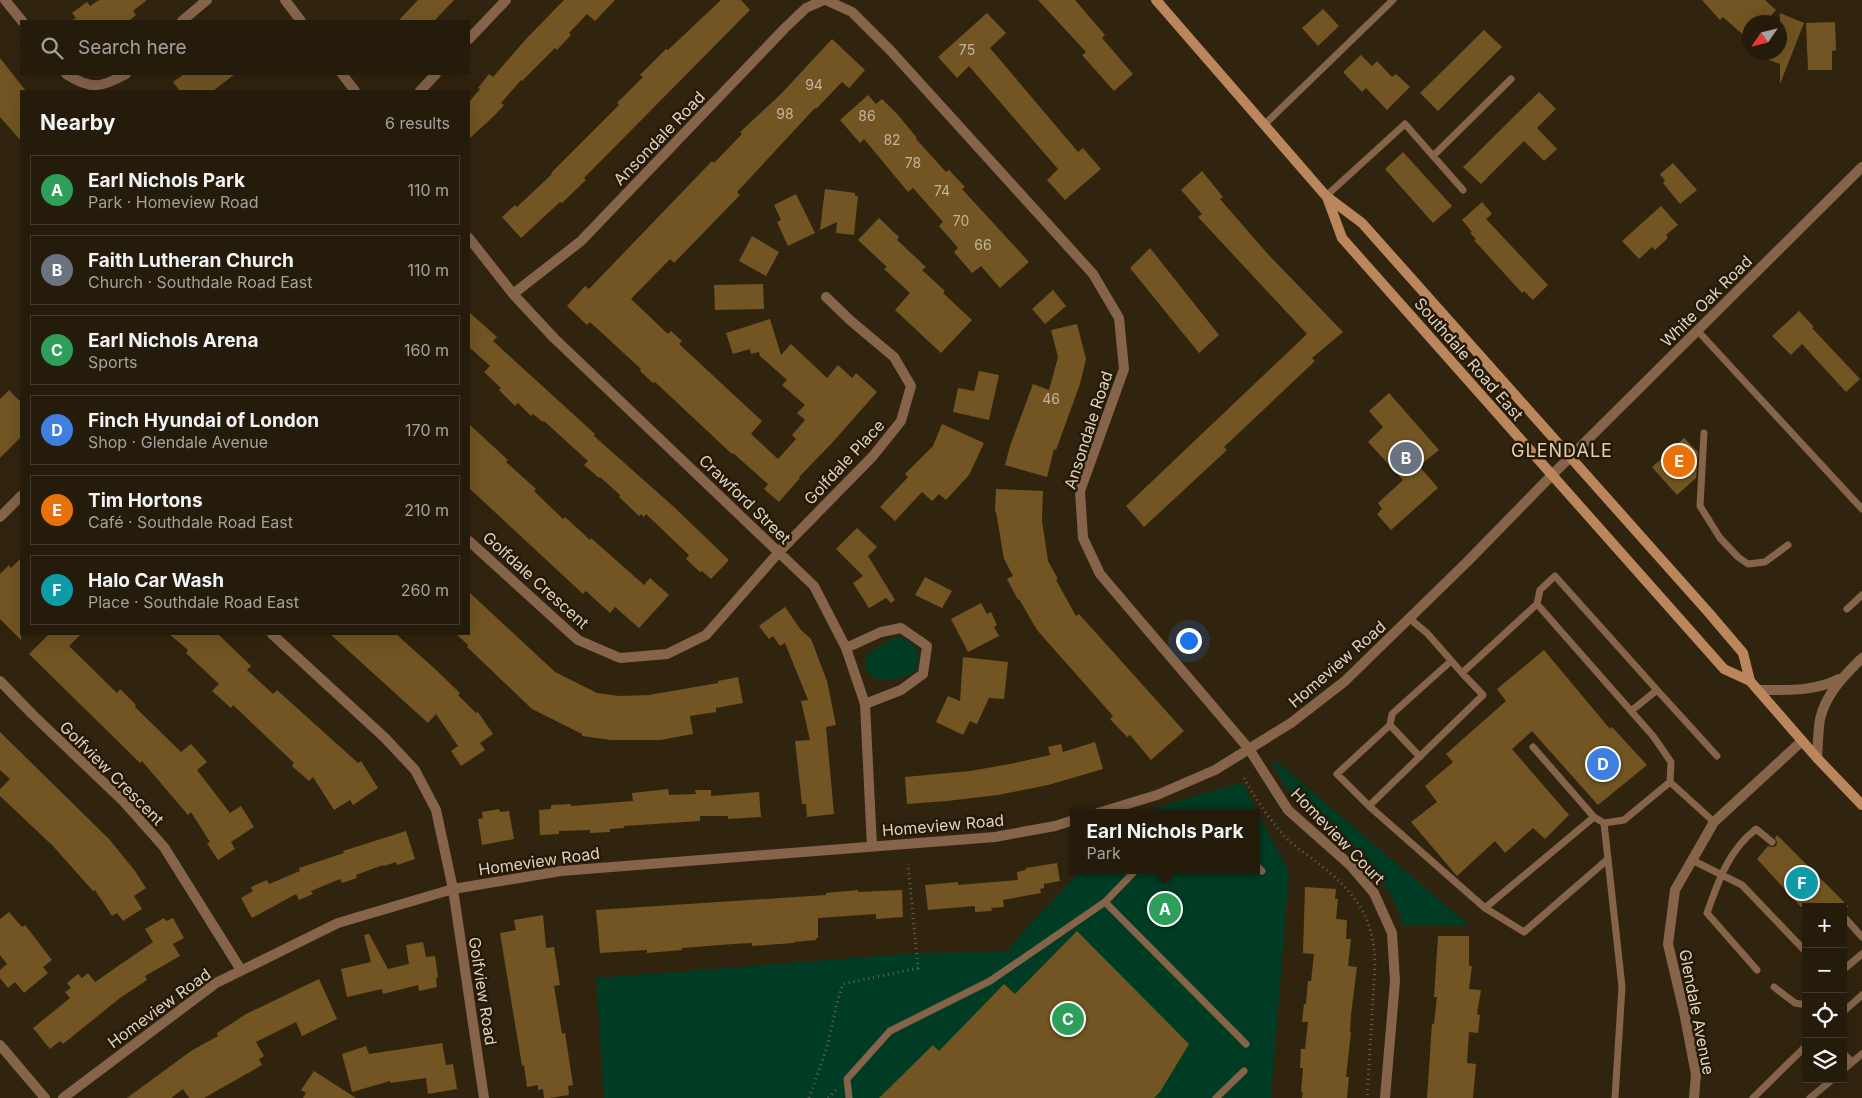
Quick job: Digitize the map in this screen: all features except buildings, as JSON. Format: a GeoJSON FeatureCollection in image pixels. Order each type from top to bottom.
{"type":"FeatureCollection","features":[{"type":"Feature","properties":{"kind":"main road","name":"Southdale Road East"},"geometry":{"type":"LineString","coordinates":[[1156,0],[1326,196],[1362,223],[1744,653],[1750,682]]}},
{"type":"Feature","properties":{"kind":"main road","name":"Southdale Road East"},"geometry":{"type":"LineString","coordinates":[[1326,196],[1342,238],[1724,669],[1750,682],[1862,805]]}},
{"type":"Feature","properties":{"kind":"street"},"geometry":{"type":"LineString","coordinates":[[5,0],[21,20]]}},
{"type":"Feature","properties":{"kind":"street"},"geometry":{"type":"LineString","coordinates":[[183,20],[207,0]]}},
{"type":"Feature","properties":{"kind":"street"},"geometry":{"type":"LineString","coordinates":[[284,0],[300,20]]}},
{"type":"Feature","properties":{"kind":"street"},"geometry":{"type":"LineString","coordinates":[[470,38],[506,0]]}},
{"type":"Feature","properties":{"kind":"street","name":"Ansondale Road"},"geometry":{"type":"LineString","coordinates":[[513,294],[581,241],[806,8],[825,0],[852,12],[890,50],[1094,274],[1119,318],[1124,369],[1080,491],[1083,538],[1100,574],[1249,749]]}},
{"type":"Feature","properties":{"kind":"street"},"geometry":{"type":"LineString","coordinates":[[68,75],[85,85],[107,84],[124,75]]}},
{"type":"Feature","properties":{"kind":"street"},"geometry":{"type":"LineString","coordinates":[[343,75],[354,90]]}},
{"type":"Feature","properties":{"kind":"street"},"geometry":{"type":"LineString","coordinates":[[421,90],[435,75]]}},
{"type":"Feature","properties":{"kind":"street","name":"White Oak Road"},"geometry":{"type":"LineString","coordinates":[[1552,475],[1862,167]]}},
{"type":"Feature","properties":{"kind":"street","name":"Crawford Street"},"geometry":{"type":"LineString","coordinates":[[470,239],[513,294],[554,338],[814,586],[846,648],[864,704],[872,846]]}},
{"type":"Feature","properties":{"kind":"street","name":"Golfdale Place"},"geometry":{"type":"LineString","coordinates":[[779,552],[873,456],[901,421],[911,386],[894,357],[826,297]]}},
{"type":"Feature","properties":{"kind":"street","name":"Homeview Road"},"geometry":{"type":"LineString","coordinates":[[1110,809],[1157,794],[1215,770],[1291,723],[1345,681],[1410,619],[1552,475]]}},
{"type":"Feature","properties":{"kind":"street"},"geometry":{"type":"LineString","coordinates":[[0,517],[20,497]]}},
{"type":"Feature","properties":{"kind":"street","name":"Golfdale Crescent"},"geometry":{"type":"LineString","coordinates":[[470,542],[578,640],[620,658],[666,654],[706,635],[779,552]]}},
{"type":"Feature","properties":{"kind":"street"},"geometry":{"type":"LineString","coordinates":[[846,648],[881,632],[901,628],[927,646],[923,674],[900,690],[864,704]]}},
{"type":"Feature","properties":{"kind":"street"},"geometry":{"type":"LineString","coordinates":[[273,635],[385,738],[415,770],[436,810],[453,889]]}},
{"type":"Feature","properties":{"kind":"street"},"geometry":{"type":"LineString","coordinates":[[1818,758],[1820,718],[1829,696],[1862,658]]}},
{"type":"Feature","properties":{"kind":"street"},"geometry":{"type":"LineString","coordinates":[[1758,690],[1812,688],[1843,678]]}},
{"type":"Feature","properties":{"kind":"street","name":"Golfview Crescent"},"geometry":{"type":"LineString","coordinates":[[0,681],[123,801],[164,847],[241,970]]}},
{"type":"Feature","properties":{"kind":"street","name":"Glendale Avenue"},"geometry":{"type":"LineString","coordinates":[[1694,1098],[1696,1074],[1668,944],[1675,890],[1714,822],[1802,741]]}},
{"type":"Feature","properties":{"kind":"street","name":"Homeview Court"},"geometry":{"type":"LineString","coordinates":[[1249,749],[1288,810],[1350,865],[1374,893],[1392,932],[1395,981],[1385,1098]]}},
{"type":"Feature","properties":{"kind":"street","name":"Homeview Road"},"geometry":{"type":"LineString","coordinates":[[62,1098],[216,983],[338,923],[453,889],[561,870],[995,836],[1055,826],[1070,821]]}},
{"type":"Feature","properties":{"kind":"street","name":"Golfview Road"},"geometry":{"type":"LineString","coordinates":[[453,889],[484,1098]]}},
{"type":"Feature","properties":{"kind":"street"},"geometry":{"type":"LineString","coordinates":[[0,1044],[45,1098]]}},
{"type":"Feature","properties":{"kind":"lane"},"geometry":{"type":"LineString","coordinates":[[1264,125],[1393,0]]}},
{"type":"Feature","properties":{"kind":"lane"},"geometry":{"type":"LineString","coordinates":[[1433,156],[1511,79]]}},
{"type":"Feature","properties":{"kind":"lane"},"geometry":{"type":"LineString","coordinates":[[1326,196],[1405,124],[1463,190]]}},
{"type":"Feature","properties":{"kind":"lane"},"geometry":{"type":"LineString","coordinates":[[1697,330],[1862,509]]}},
{"type":"Feature","properties":{"kind":"lane"},"geometry":{"type":"LineString","coordinates":[[1704,433],[1700,506],[1720,538],[1738,557],[1748,564],[1765,562],[1788,545]]}},
{"type":"Feature","properties":{"kind":"lane"},"geometry":{"type":"LineString","coordinates":[[1462,673],[1537,604],[1540,590],[1555,576],[1717,756]]}},
{"type":"Feature","properties":{"kind":"lane"},"geometry":{"type":"LineString","coordinates":[[1847,609],[1862,595]]}},
{"type":"Feature","properties":{"kind":"lane"},"geometry":{"type":"LineString","coordinates":[[1533,747],[1594,817],[1604,823],[1624,820],[1670,782],[1671,762],[1653,736],[1537,604]]}},
{"type":"Feature","properties":{"kind":"lane"},"geometry":{"type":"LineString","coordinates":[[1369,806],[1483,696],[1427,633],[1410,619]]}},
{"type":"Feature","properties":{"kind":"lane"},"geometry":{"type":"LineString","coordinates":[[1451,661],[1392,714],[1390,726],[1337,774],[1369,806],[1485,908],[1524,932],[1608,859]]}},
{"type":"Feature","properties":{"kind":"lane"},"geometry":{"type":"LineString","coordinates":[[1631,711],[1657,690]]}},
{"type":"Feature","properties":{"kind":"lane"},"geometry":{"type":"LineString","coordinates":[[1390,726],[1420,757]]}},
{"type":"Feature","properties":{"kind":"lane"},"geometry":{"type":"LineString","coordinates":[[1670,782],[1714,822]]}},
{"type":"Feature","properties":{"kind":"lane"},"geometry":{"type":"LineString","coordinates":[[1485,908],[1594,817]]}},
{"type":"Feature","properties":{"kind":"lane"},"geometry":{"type":"LineString","coordinates":[[1604,823],[1622,987],[1615,1098]]}},
{"type":"Feature","properties":{"kind":"lane"},"geometry":{"type":"LineString","coordinates":[[1757,970],[1707,913],[1721,875],[1742,841],[1756,829],[1772,842]]}},
{"type":"Feature","properties":{"kind":"lane"},"geometry":{"type":"LineString","coordinates":[[1692,860],[1742,885],[1802,948]]}},
{"type":"Feature","properties":{"kind":"lane"},"geometry":{"type":"LineString","coordinates":[[849,1098],[846,1079],[890,1031],[990,981],[1105,902],[1132,874]]}},
{"type":"Feature","properties":{"kind":"lane"},"geometry":{"type":"LineString","coordinates":[[1105,902],[1246,1044]]}},
{"type":"Feature","properties":{"kind":"lane"},"geometry":{"type":"LineString","coordinates":[[1847,920],[1862,937]]}},
{"type":"Feature","properties":{"kind":"lane"},"geometry":{"type":"LineString","coordinates":[[1847,967],[1862,954]]}},
{"type":"Feature","properties":{"kind":"lane"},"geometry":{"type":"LineString","coordinates":[[1774,987],[1795,1003],[1802,1004]]}},
{"type":"Feature","properties":{"kind":"lane"},"geometry":{"type":"LineString","coordinates":[[1847,1008],[1862,995]]}},
{"type":"Feature","properties":{"kind":"lane"},"geometry":{"type":"LineString","coordinates":[[1752,1098],[1802,1050]]}},
{"type":"Feature","properties":{"kind":"lane"},"geometry":{"type":"LineString","coordinates":[[1847,1066],[1862,1054]]}},
{"type":"Feature","properties":{"kind":"lane"},"geometry":{"type":"LineString","coordinates":[[1847,1057],[1852,1062]]}},
{"type":"Feature","properties":{"kind":"lane"},"geometry":{"type":"LineString","coordinates":[[1216,1098],[1244,1071]]}},
{"type":"Feature","properties":{"kind":"lane"},"geometry":{"type":"LineString","coordinates":[[1810,1098],[1827,1083]]}},
{"type":"Feature","properties":{"kind":"path"},"geometry":{"type":"LineString","coordinates":[[1244,778],[1265,812],[1288,840],[1345,885],[1361,907],[1369,925],[1375,947],[1376,965],[1367,1098]]}},
{"type":"Feature","properties":{"kind":"path"},"geometry":{"type":"LineString","coordinates":[[809,1098],[827,1047],[843,984],[918,968],[908,864]]}},
{"type":"Feature","properties":{"kind":"green space"},"geometry":{"type":"Polygon","coordinates":[[[895,637],[907,640],[916,648],[919,661],[916,669],[909,675],[897,679],[878,679],[873,677],[867,671],[865,659],[870,652],[895,637]]]}},
{"type":"Feature","properties":{"kind":"green space"},"geometry":{"type":"Polygon","coordinates":[[[1276,761],[1470,926],[1403,926],[1393,900],[1379,878],[1362,859],[1303,807],[1286,787],[1273,764],[1276,761]]]}},
{"type":"Feature","properties":{"kind":"green space"},"geometry":{"type":"Polygon","coordinates":[[[1242,782],[1256,809],[1152,809],[1242,782]]]}},
{"type":"Feature","properties":{"kind":"green space"},"geometry":{"type":"Polygon","coordinates":[[[1260,816],[1289,872],[1271,1098],[604,1098],[596,978],[916,953],[1012,952],[1009,947],[1077,874],[1260,874],[1260,816]]]}},
{"type":"Feature","properties":{"kind":"place","name":"Faith Lutheran Church"},"geometry":{"type":"Point","coordinates":[1406,458]}},
{"type":"Feature","properties":{"kind":"place","name":"Tim Hortons"},"geometry":{"type":"Point","coordinates":[1679,461]}},
{"type":"Feature","properties":{"kind":"place","name":"Finch Hyundai of London"},"geometry":{"type":"Point","coordinates":[1603,764]}},
{"type":"Feature","properties":{"kind":"place","name":"Halo Car Wash"},"geometry":{"type":"Point","coordinates":[1802,883]}},
{"type":"Feature","properties":{"kind":"place","name":"Earl Nichols Park"},"geometry":{"type":"Point","coordinates":[1165,909]}},
{"type":"Feature","properties":{"kind":"place","name":"Earl Nichols Arena"},"geometry":{"type":"Point","coordinates":[1068,1019]}},
{"type":"Feature","properties":{"kind":"district","name":"GLENDALE"},"geometry":{"type":"Point","coordinates":[1562,451]}}]}
